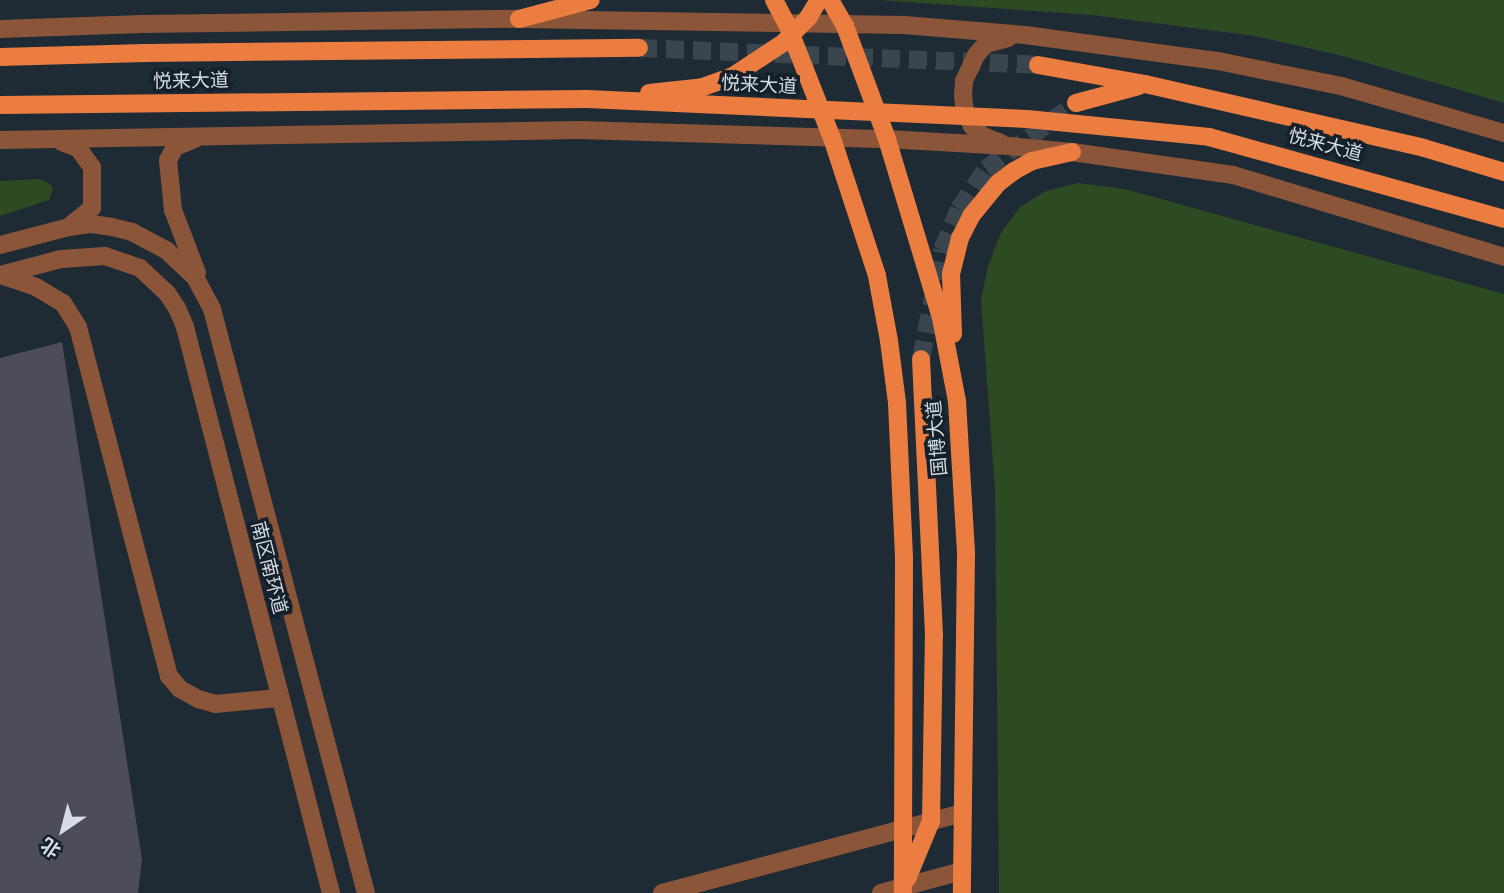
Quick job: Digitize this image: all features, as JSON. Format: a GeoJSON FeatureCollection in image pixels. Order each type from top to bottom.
{"type":"FeatureCollection","features":[{"type":"Feature","properties":{"kind":"main road"},"geometry":{"type":"LineString","coordinates":[[519,19],[591,0]]}},
{"type":"Feature","properties":{"kind":"main road","name":"国博大道"},"geometry":{"type":"LineString","coordinates":[[774,0],[787,24],[832,138],[877,276],[897,402],[904,558],[903,890]]}},
{"type":"Feature","properties":{"kind":"main road"},"geometry":{"type":"LineString","coordinates":[[587,99],[703,87],[733,76],[783,43],[808,18],[819,0]]}},
{"type":"Feature","properties":{"kind":"main road","name":"国博大道"},"geometry":{"type":"LineString","coordinates":[[830,0],[845,26],[887,139],[941,318],[957,401],[966,554],[962,893]]}},
{"type":"Feature","properties":{"kind":"main road","name":"悦来大道"},"geometry":{"type":"LineString","coordinates":[[0,57],[639,48]]}},
{"type":"Feature","properties":{"kind":"main road","name":"悦来大道"},"geometry":{"type":"LineString","coordinates":[[1038,65],[1145,84],[1424,148],[1504,172]]}},
{"type":"Feature","properties":{"kind":"main road"},"geometry":{"type":"LineString","coordinates":[[1076,103],[1145,84]]}},
{"type":"Feature","properties":{"kind":"main road","name":"悦来大道"},"geometry":{"type":"LineString","coordinates":[[0,106],[587,99],[1027,119],[1209,137],[1504,219]]}},
{"type":"Feature","properties":{"kind":"main road"},"geometry":{"type":"LineString","coordinates":[[957,401],[951,274],[960,238],[971,216],[998,183],[1032,161],[1072,152]]}},
{"type":"Feature","properties":{"kind":"main road"},"geometry":{"type":"LineString","coordinates":[[903,890],[931,821],[933,608],[921,359]]}},
{"type":"Feature","properties":{"kind":"street"},"geometry":{"type":"LineString","coordinates":[[0,29],[142,24],[519,19],[904,25],[1025,36],[1276,71],[1405,103],[1504,133]]}},
{"type":"Feature","properties":{"kind":"street"},"geometry":{"type":"LineString","coordinates":[[1008,146],[983,136],[972,126],[965,112],[964,81],[969,66],[986,44],[1025,36]]}},
{"type":"Feature","properties":{"kind":"street"},"geometry":{"type":"LineString","coordinates":[[0,140],[579,130],[887,139],[1008,146],[1072,152],[1233,175],[1504,257]]}},
{"type":"Feature","properties":{"kind":"street"},"geometry":{"type":"LineString","coordinates":[[204,136],[181,143],[168,160],[173,210],[212,309],[366,893]]}},
{"type":"Feature","properties":{"kind":"street"},"geometry":{"type":"LineString","coordinates":[[52,139],[78,148],[92,167],[92,208],[69,227]]}},
{"type":"Feature","properties":{"kind":"street"},"geometry":{"type":"LineString","coordinates":[[0,245],[69,227],[91,224],[113,227],[150,241],[182,262],[212,309]]}},
{"type":"Feature","properties":{"kind":"street","name":"南区南环道"},"geometry":{"type":"LineString","coordinates":[[0,275],[85,256],[123,260],[140,268],[167,293],[185,327],[331,893]]}},
{"type":"Feature","properties":{"kind":"street"},"geometry":{"type":"LineString","coordinates":[[0,275],[49,294],[63,303],[78,327],[169,676],[180,689],[198,699],[215,704],[279,698]]}},
{"type":"Feature","properties":{"kind":"street"},"geometry":{"type":"LineString","coordinates":[[662,893],[962,813]]}},
{"type":"Feature","properties":{"kind":"street"},"geometry":{"type":"LineString","coordinates":[[881,893],[903,890],[962,871]]}},
{"type":"Feature","properties":{"kind":"green space"},"geometry":{"type":"Polygon","coordinates":[[[878,0],[1504,0],[1504,103],[1343,56],[1255,36],[1092,15],[878,0]]]}},
{"type":"Feature","properties":{"kind":"green space"},"geometry":{"type":"Polygon","coordinates":[[[40,179],[53,189],[49,200],[0,216],[0,181],[40,179]]]}},
{"type":"Feature","properties":{"kind":"green space"},"geometry":{"type":"Polygon","coordinates":[[[1078,183],[1125,189],[1504,294],[1504,893],[999,893],[995,490],[981,300],[988,266],[1001,233],[1020,207],[1046,191],[1078,183]]]}},
{"type":"Feature","properties":{"kind":"building"},"geometry":{"type":"Polygon","coordinates":[[[62,342],[142,859],[138,893],[0,893],[0,358],[62,342]]]}},
{"type":"Feature","properties":{"kind":"tunnel"},"geometry":{"type":"LineString","coordinates":[[639,48],[1038,65]]}},
{"type":"Feature","properties":{"kind":"tunnel"},"geometry":{"type":"LineString","coordinates":[[921,359],[942,250],[959,209],[986,169],[1076,103]]}}]}
